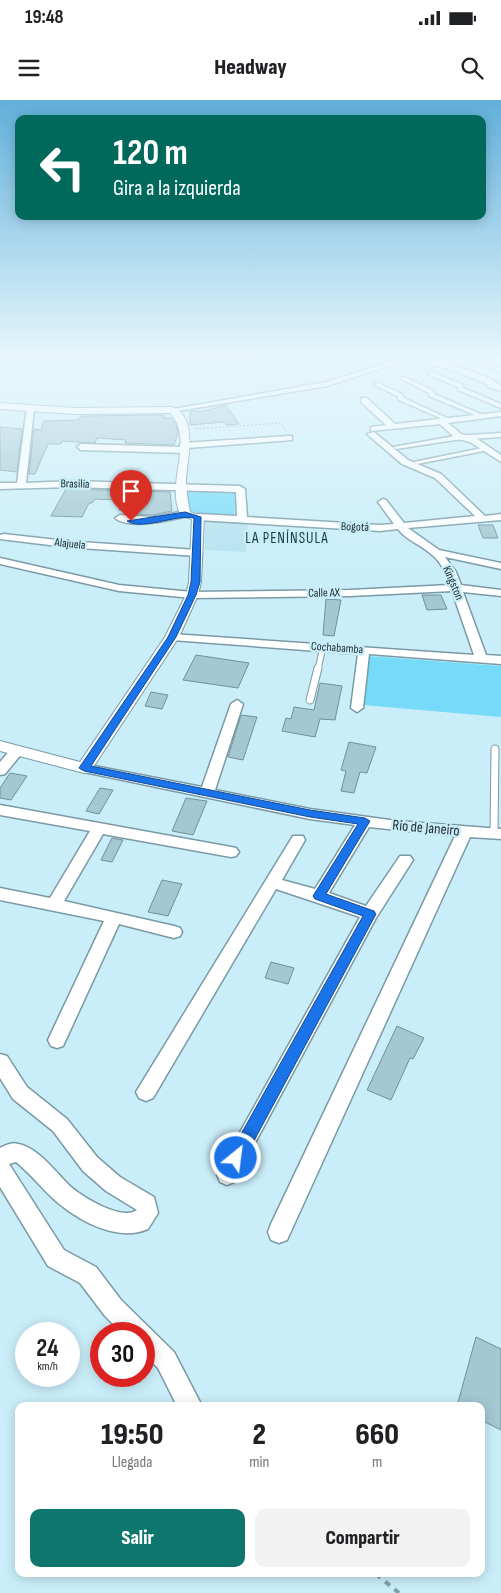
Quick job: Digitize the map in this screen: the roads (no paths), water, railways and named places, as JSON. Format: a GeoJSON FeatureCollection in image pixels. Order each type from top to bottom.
{"type":"FeatureCollection","features":[{"type":"Feature","properties":{"kind":"street"},"geometry":{"type":"LineString","coordinates":[[21,484],[28,430]]}},
{"type":"Feature","properties":{"kind":"street"},"geometry":{"type":"LineString","coordinates":[[84,768],[172,637],[192,595],[196,582],[197,553],[191,516],[181,488],[185,430]]}},
{"type":"Feature","properties":{"kind":"street"},"geometry":{"type":"LineString","coordinates":[[377,430],[372,431],[405,462],[438,476],[483,519]]}},
{"type":"Feature","properties":{"kind":"street"},"geometry":{"type":"LineString","coordinates":[[451,430],[458,436],[466,439],[501,435]]}},
{"type":"Feature","properties":{"kind":"street"},"geometry":{"type":"LineString","coordinates":[[82,448],[183,448],[290,438]]}},
{"type":"Feature","properties":{"kind":"street"},"geometry":{"type":"LineString","coordinates":[[396,447],[455,438],[466,439],[473,440],[501,459]]}},
{"type":"Feature","properties":{"kind":"street"},"geometry":{"type":"LineString","coordinates":[[417,462],[487,449]]}},
{"type":"Feature","properties":{"kind":"street","name":"Brasilia"},"geometry":{"type":"LineString","coordinates":[[0,486],[21,484],[240,489],[242,519]]}},
{"type":"Feature","properties":{"kind":"street","name":"Kingston"},"geometry":{"type":"LineString","coordinates":[[383,502],[402,528],[414,540],[436,552],[451,572],[481,658]]}},
{"type":"Feature","properties":{"kind":"street","name":"Bogotá"},"geometry":{"type":"LineString","coordinates":[[120,518],[131,521],[150,521],[191,516],[349,528],[402,528],[501,517]]}},
{"type":"Feature","properties":{"kind":"street","name":"Alajuela"},"geometry":{"type":"LineString","coordinates":[[4,537],[197,553]]}},
{"type":"Feature","properties":{"kind":"street"},"geometry":{"type":"LineString","coordinates":[[436,552],[501,566]]}},
{"type":"Feature","properties":{"kind":"street","name":"Calle AX"},"geometry":{"type":"LineString","coordinates":[[0,561],[119,588],[192,595],[350,593],[456,588],[501,593]]}},
{"type":"Feature","properties":{"kind":"street","name":"Cochabamba"},"geometry":{"type":"LineString","coordinates":[[172,637],[501,660]]}},
{"type":"Feature","properties":{"kind":"street"},"geometry":{"type":"LineString","coordinates":[[357,708],[364,650]]}},
{"type":"Feature","properties":{"kind":"street"},"geometry":{"type":"LineString","coordinates":[[207,793],[238,704]]}},
{"type":"Feature","properties":{"kind":"street","name":"Río de Janeiro"},"geometry":{"type":"LineString","coordinates":[[0,746],[16,752],[84,768],[310,814],[464,832],[498,834]]}},
{"type":"Feature","properties":{"kind":"street"},"geometry":{"type":"LineString","coordinates":[[0,771],[16,752]]}},
{"type":"Feature","properties":{"kind":"street"},"geometry":{"type":"LineString","coordinates":[[0,810],[231,852]]}},
{"type":"Feature","properties":{"kind":"street"},"geometry":{"type":"LineString","coordinates":[[319,896],[365,821]]}},
{"type":"Feature","properties":{"kind":"street"},"geometry":{"type":"LineString","coordinates":[[53,906],[100,827]]}},
{"type":"Feature","properties":{"kind":"street"},"geometry":{"type":"LineString","coordinates":[[279,1232],[464,832]]}},
{"type":"Feature","properties":{"kind":"street"},"geometry":{"type":"LineString","coordinates":[[146,1092],[298,840]]}},
{"type":"Feature","properties":{"kind":"street"},"geometry":{"type":"LineString","coordinates":[[227,1175],[370,914],[405,860]]}},
{"type":"Feature","properties":{"kind":"street"},"geometry":{"type":"LineString","coordinates":[[274,882],[370,914]]}},
{"type":"Feature","properties":{"kind":"street"},"geometry":{"type":"LineString","coordinates":[[0,894],[114,917],[174,932]]}},
{"type":"Feature","properties":{"kind":"street"},"geometry":{"type":"LineString","coordinates":[[57,1040],[114,917]]}},
{"type":"Feature","properties":{"kind":"street"},"geometry":{"type":"LineString","coordinates":[[0,1062],[20,1093],[60,1125],[90,1164],[113,1184],[147,1204],[146,1214],[141,1222],[121,1224],[101,1218],[65,1195],[38,1167],[19,1153],[11,1153],[1,1157],[0,1161]]}},
{"type":"Feature","properties":{"kind":"street"},"geometry":{"type":"LineString","coordinates":[[0,1169],[56,1258],[88,1275],[113,1308],[128,1322]]}},
{"type":"Feature","properties":{"kind":"street"},"geometry":{"type":"LineString","coordinates":[[155,1349],[166,1360],[188,1402]]}},
{"type":"Feature","properties":{"kind":"lane"},"geometry":{"type":"LineString","coordinates":[[310,700],[323,647]]}},
{"type":"Feature","properties":{"kind":"lane"},"geometry":{"type":"LineString","coordinates":[[495,749],[498,834]]}},
{"type":"Feature","properties":{"kind":"district","name":"LA PENÍNSULA"},"geometry":{"type":"Point","coordinates":[287,538]}}]}
